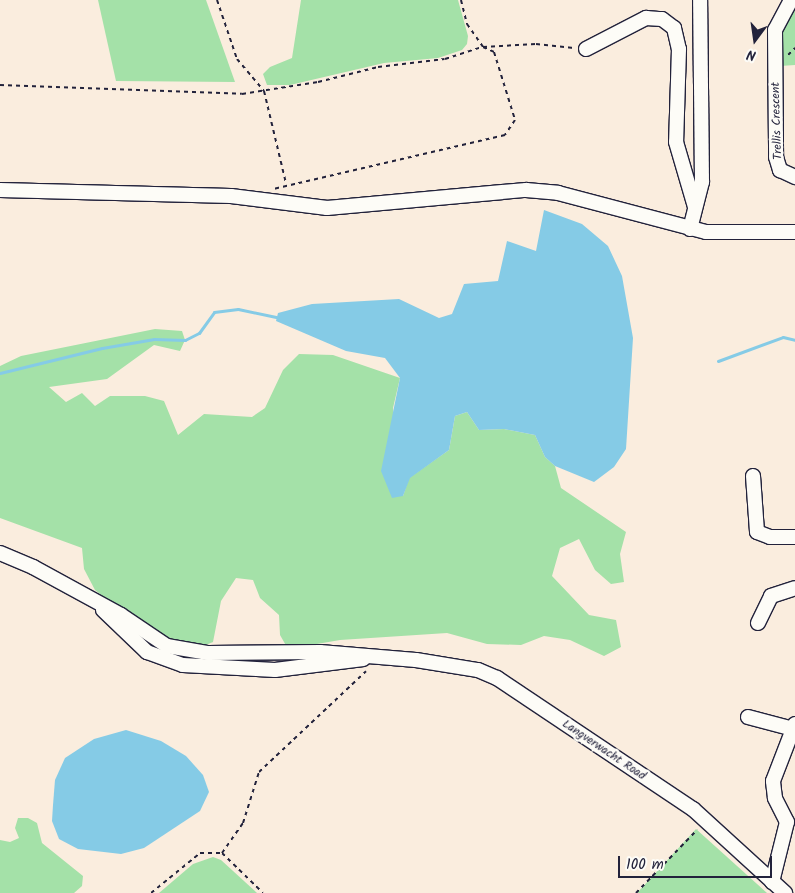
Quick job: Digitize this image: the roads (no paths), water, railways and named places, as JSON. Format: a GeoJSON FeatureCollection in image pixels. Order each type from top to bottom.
{"type":"FeatureCollection","features":[{"type":"Feature","properties":{"kind":"street"},"geometry":{"type":"LineString","coordinates":[[690,229],[702,182],[700,0]]}},
{"type":"Feature","properties":{"kind":"street","name":"Trellis Crescent"},"geometry":{"type":"LineString","coordinates":[[791,0],[775,30],[776,157],[780,170],[795,177]]}},
{"type":"Feature","properties":{"kind":"street"},"geometry":{"type":"LineString","coordinates":[[586,49],[646,18],[662,19],[674,28],[679,49],[676,142],[695,207]]}},
{"type":"Feature","properties":{"kind":"street"},"geometry":{"type":"LineString","coordinates":[[0,190],[231,196],[327,208],[526,190],[558,193],[706,232],[795,232]]}},
{"type":"Feature","properties":{"kind":"street"},"geometry":{"type":"LineString","coordinates":[[753,476],[757,532],[770,537],[795,537]]}},
{"type":"Feature","properties":{"kind":"street","name":"Langverwacht Road"},"geometry":{"type":"LineString","coordinates":[[0,554],[33,567],[96,603],[147,652],[183,665],[275,670],[370,658],[453,665],[497,678],[706,820],[785,893]]}},
{"type":"Feature","properties":{"kind":"street"},"geometry":{"type":"LineString","coordinates":[[758,623],[771,596],[795,588]]}},
{"type":"Feature","properties":{"kind":"street"},"geometry":{"type":"LineString","coordinates":[[748,717],[794,726],[773,780],[775,798],[788,822],[772,882]]}},
{"type":"Feature","properties":{"kind":"water"},"geometry":{"type":"Polygon","coordinates":[[[544,210],[582,224],[608,246],[622,276],[633,338],[626,449],[614,467],[594,482],[555,466],[545,457],[535,435],[504,429],[479,430],[467,412],[455,416],[449,450],[410,478],[403,496],[392,498],[381,471],[400,378],[385,358],[346,351],[276,321],[278,313],[312,304],[399,299],[439,318],[452,314],[464,284],[498,281],[507,241],[536,251],[544,210]]]}},
{"type":"Feature","properties":{"kind":"water"},"geometry":{"type":"Polygon","coordinates":[[[126,730],[161,741],[186,756],[203,775],[209,792],[200,811],[144,848],[121,854],[78,849],[59,839],[52,821],[55,780],[65,758],[94,739],[126,730]]]}},
{"type":"Feature","properties":{"kind":"waterway"},"geometry":{"type":"LineString","coordinates":[[0,373],[102,348],[154,339],[185,340],[199,333],[214,312],[238,309],[277,317]]}},
{"type":"Feature","properties":{"kind":"waterway"},"geometry":{"type":"LineString","coordinates":[[718,361],[783,337],[795,340]]}}]}
